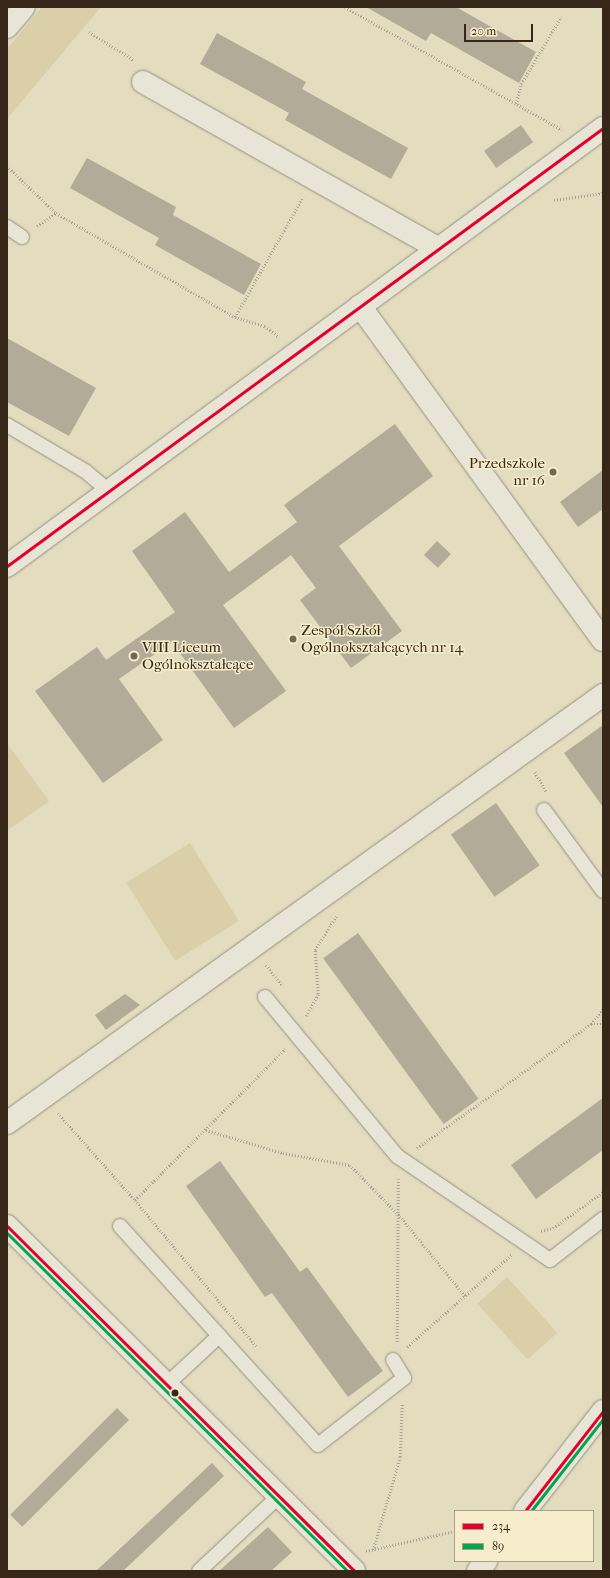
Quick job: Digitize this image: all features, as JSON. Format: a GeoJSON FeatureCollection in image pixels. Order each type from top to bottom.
{"type":"FeatureCollection","features":[{"type":"Feature","properties":{"kind":"street"},"geometry":{"type":"LineString","coordinates":[[7,27],[24,7]]}},
{"type":"Feature","properties":{"kind":"street"},"geometry":{"type":"LineString","coordinates":[[143,82],[439,249]]}},
{"type":"Feature","properties":{"kind":"street"},"geometry":{"type":"LineString","coordinates":[[7,566],[110,492],[603,128]]}},
{"type":"Feature","properties":{"kind":"street"},"geometry":{"type":"LineString","coordinates":[[360,306],[603,640]]}},
{"type":"Feature","properties":{"kind":"street"},"geometry":{"type":"LineString","coordinates":[[7,1123],[603,695]]}},
{"type":"Feature","properties":{"kind":"street"},"geometry":{"type":"LineString","coordinates":[[7,1226],[165,1386],[347,1564]]}},
{"type":"Feature","properties":{"kind":"street"},"geometry":{"type":"LineString","coordinates":[[526,1510],[603,1411]]}},
{"type":"Feature","properties":{"kind":"street"},"geometry":{"type":"LineString","coordinates":[[478,1571],[485,1562]]}},
{"type":"Feature","properties":{"kind":"lane"},"geometry":{"type":"LineString","coordinates":[[7,227],[22,237]]}},
{"type":"Feature","properties":{"kind":"lane"},"geometry":{"type":"LineString","coordinates":[[7,425],[85,471],[110,492]]}},
{"type":"Feature","properties":{"kind":"lane"},"geometry":{"type":"LineString","coordinates":[[544,810],[603,891]]}},
{"type":"Feature","properties":{"kind":"lane"},"geometry":{"type":"LineString","coordinates":[[265,997],[295,1034],[405,1161],[550,1260],[603,1219]]}},
{"type":"Feature","properties":{"kind":"lane"},"geometry":{"type":"LineString","coordinates":[[120,1226],[318,1445],[404,1378],[393,1360]]}},
{"type":"Feature","properties":{"kind":"lane"},"geometry":{"type":"LineString","coordinates":[[165,1386],[219,1336]]}},
{"type":"Feature","properties":{"kind":"lane"},"geometry":{"type":"LineString","coordinates":[[199,1571],[278,1497]]}},
{"type":"Feature","properties":{"kind":"path"},"geometry":{"type":"LineString","coordinates":[[345,7],[516,104],[582,144]]}},
{"type":"Feature","properties":{"kind":"path"},"geometry":{"type":"LineString","coordinates":[[516,104],[522,84],[561,17]]}},
{"type":"Feature","properties":{"kind":"path"},"geometry":{"type":"LineString","coordinates":[[7,166],[56,213],[235,317],[266,326],[279,337]]}},
{"type":"Feature","properties":{"kind":"path"},"geometry":{"type":"LineString","coordinates":[[235,317],[314,179]]}},
{"type":"Feature","properties":{"kind":"path"},"geometry":{"type":"LineString","coordinates":[[554,200],[603,193]]}},
{"type":"Feature","properties":{"kind":"path"},"geometry":{"type":"LineString","coordinates":[[522,754],[546,786],[544,810]]}},
{"type":"Feature","properties":{"kind":"path"},"geometry":{"type":"LineString","coordinates":[[134,1200],[206,1130],[284,1050],[318,994],[315,950],[339,910]]}},
{"type":"Feature","properties":{"kind":"path"},"geometry":{"type":"LineString","coordinates":[[252,947],[287,991]]}},
{"type":"Feature","properties":{"kind":"path"},"geometry":{"type":"LineString","coordinates":[[393,1360],[398,1336],[400,1216],[398,1171],[411,1152],[591,1024],[603,1009]]}},
{"type":"Feature","properties":{"kind":"path"},"geometry":{"type":"LineString","coordinates":[[301,1010],[311,1022]]}},
{"type":"Feature","properties":{"kind":"path"},"geometry":{"type":"LineString","coordinates":[[591,1024],[603,1024]]}},
{"type":"Feature","properties":{"kind":"path"},"geometry":{"type":"LineString","coordinates":[[44,1096],[260,1350]]}},
{"type":"Feature","properties":{"kind":"path"},"geometry":{"type":"LineString","coordinates":[[206,1130],[283,1153],[350,1165],[400,1216],[465,1296]]}},
{"type":"Feature","properties":{"kind":"path"},"geometry":{"type":"LineString","coordinates":[[538,1231],[553,1228],[603,1192]]}},
{"type":"Feature","properties":{"kind":"path"},"geometry":{"type":"LineString","coordinates":[[393,1360],[494,1268]]}},
{"type":"Feature","properties":{"kind":"path"},"geometry":{"type":"LineString","coordinates":[[373,1550],[400,1457],[404,1378]]}},
{"type":"Feature","properties":{"kind":"path"},"geometry":{"type":"LineString","coordinates":[[347,1564],[373,1550],[454,1531]]}},
{"type":"Feature","properties":{"kind":"shaded area"},"geometry":{"type":"Polygon","coordinates":[[[42,7],[101,7],[7,119],[7,49],[42,7]]]}},
{"type":"Feature","properties":{"kind":"shaded area"},"geometry":{"type":"Polygon","coordinates":[[[7,743],[49,801],[7,831],[7,743]]]}},
{"type":"Feature","properties":{"kind":"shaded area"},"geometry":{"type":"Polygon","coordinates":[[[190,843],[239,921],[175,961],[126,883],[190,843]]]}},
{"type":"Feature","properties":{"kind":"shaded area"},"geometry":{"type":"Polygon","coordinates":[[[507,1277],[557,1333],[527,1360],[477,1304],[507,1277]]]}},
{"type":"Feature","properties":{"kind":"building"},"geometry":{"type":"Polygon","coordinates":[[[366,7],[456,7],[536,52],[519,83],[431,33],[426,41],[366,7]]]}},
{"type":"Feature","properties":{"kind":"building"},"geometry":{"type":"Polygon","coordinates":[[[217,33],[306,82],[302,89],[408,148],[391,179],[285,120],[289,113],[200,64],[217,33]]]}},
{"type":"Feature","properties":{"kind":"building"},"geometry":{"type":"Polygon","coordinates":[[[521,125],[533,142],[496,168],[484,151],[521,125]]]}},
{"type":"Feature","properties":{"kind":"building"},"geometry":{"type":"Polygon","coordinates":[[[87,158],[176,207],[173,215],[261,264],[244,295],[155,245],[159,238],[70,188],[87,158]]]}},
{"type":"Feature","properties":{"kind":"building"},"geometry":{"type":"Polygon","coordinates":[[[7,338],[96,388],[69,436],[7,402],[7,338]]]}},
{"type":"Feature","properties":{"kind":"building"},"geometry":{"type":"Polygon","coordinates":[[[395,424],[433,476],[339,546],[402,631],[351,668],[300,600],[316,588],[291,555],[223,605],[286,691],[234,728],[172,642],[119,679],[163,740],[103,783],[35,691],[97,647],[106,660],[175,612],[132,551],[185,512],[229,572],[297,522],[284,505],[395,424]]]}},
{"type":"Feature","properties":{"kind":"building"},"geometry":{"type":"Polygon","coordinates":[[[603,470],[603,509],[578,527],[560,502],[603,470]]]}},
{"type":"Feature","properties":{"kind":"building"},"geometry":{"type":"Polygon","coordinates":[[[437,541],[451,554],[438,568],[424,555],[437,541]]]}},
{"type":"Feature","properties":{"kind":"building"},"geometry":{"type":"Polygon","coordinates":[[[603,725],[603,807],[564,753],[603,725]]]}},
{"type":"Feature","properties":{"kind":"building"},"geometry":{"type":"Polygon","coordinates":[[[496,803],[540,865],[495,897],[451,835],[496,803]]]}},
{"type":"Feature","properties":{"kind":"building"},"geometry":{"type":"Polygon","coordinates":[[[358,933],[478,1099],[444,1124],[323,958],[358,933]]]}},
{"type":"Feature","properties":{"kind":"building"},"geometry":{"type":"Polygon","coordinates":[[[125,994],[140,1005],[106,1030],[95,1015],[125,994]]]}},
{"type":"Feature","properties":{"kind":"building"},"geometry":{"type":"Polygon","coordinates":[[[603,1098],[603,1150],[536,1199],[511,1165],[603,1098]]]}},
{"type":"Feature","properties":{"kind":"building"},"geometry":{"type":"Polygon","coordinates":[[[220,1161],[300,1272],[307,1267],[383,1371],[348,1397],[272,1293],[265,1297],[186,1186],[220,1161]]]}},
{"type":"Feature","properties":{"kind":"building"},"geometry":{"type":"Polygon","coordinates":[[[117,1408],[129,1420],[22,1527],[10,1515],[117,1408]]]}},
{"type":"Feature","properties":{"kind":"building"},"geometry":{"type":"Polygon","coordinates":[[[212,1463],[224,1476],[123,1571],[96,1571],[212,1463]]]}},
{"type":"Feature","properties":{"kind":"building"},"geometry":{"type":"Polygon","coordinates":[[[268,1527],[292,1552],[271,1571],[219,1571],[268,1527]]]}},
{"type":"Feature","properties":{"kind":"transit line","name":"234"},"geometry":{"type":"LineString","coordinates":[[7,566],[603,128]]}},
{"type":"Feature","properties":{"kind":"transit line","name":"234"},"geometry":{"type":"LineString","coordinates":[[7,1226],[354,1571]]}},
{"type":"Feature","properties":{"kind":"transit line","name":"89"},"geometry":{"type":"LineString","coordinates":[[7,1233],[347,1571]]}},
{"type":"Feature","properties":{"kind":"transit line","name":"234"},"geometry":{"type":"LineString","coordinates":[[526,1510],[603,1411]]}},
{"type":"Feature","properties":{"kind":"transit line","name":"89"},"geometry":{"type":"LineString","coordinates":[[532,1510],[603,1419]]}},
{"type":"Feature","properties":{"kind":"place","name":"Przedszkole nr 16"},"geometry":{"type":"Point","coordinates":[553,472]}},
{"type":"Feature","properties":{"kind":"place","name":"Zespół Szkół Ogólnokształcących nr 14"},"geometry":{"type":"Point","coordinates":[293,639]}},
{"type":"Feature","properties":{"kind":"place","name":"VIII Liceum Ogólnokształcące"},"geometry":{"type":"Point","coordinates":[134,656]}}]}
